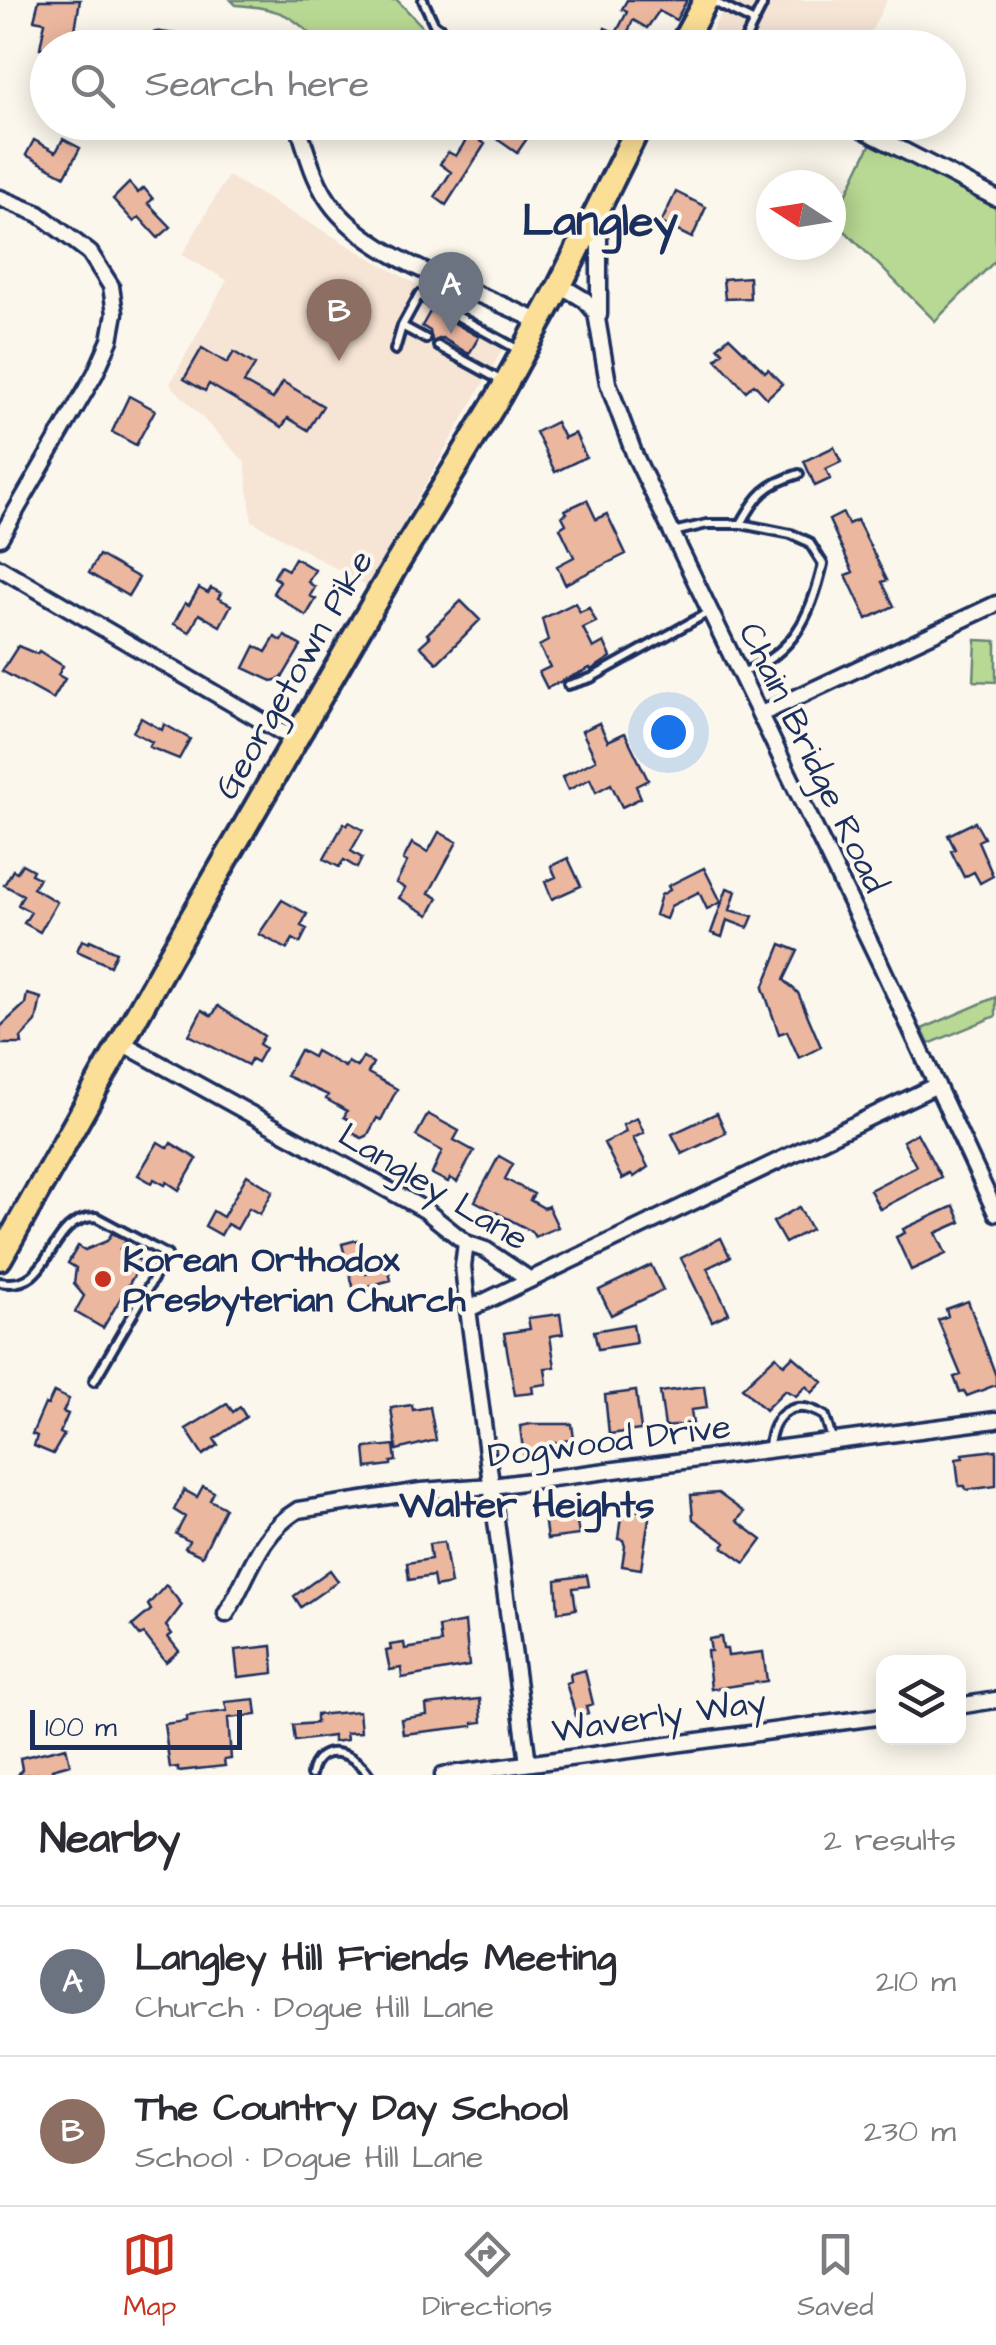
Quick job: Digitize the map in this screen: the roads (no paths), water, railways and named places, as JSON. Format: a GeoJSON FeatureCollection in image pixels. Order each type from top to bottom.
{"type":"FeatureCollection","features":[{"type":"Feature","properties":{"kind":"main road"},"geometry":{"type":"LineString","coordinates":[[692,30],[708,0]]}},
{"type":"Feature","properties":{"kind":"main road","name":"Georgetown Pike"},"geometry":{"type":"LineString","coordinates":[[1,1255],[505,383],[560,285],[630,140]]}},
{"type":"Feature","properties":{"kind":"street"},"geometry":{"type":"LineString","coordinates":[[304,140],[323,193],[350,224],[378,246],[538,321]]}},
{"type":"Feature","properties":{"kind":"street"},"geometry":{"type":"LineString","coordinates":[[883,140],[996,198]]}},
{"type":"Feature","properties":{"kind":"street"},"geometry":{"type":"LineString","coordinates":[[0,198],[39,214],[90,253],[111,286],[115,313],[110,340],[95,374],[0,538]]}},
{"type":"Feature","properties":{"kind":"street","name":"Chain Bridge Road"},"geometry":{"type":"LineString","coordinates":[[589,227],[599,238],[599,320],[614,404],[996,1213]]}},
{"type":"Feature","properties":{"kind":"street"},"geometry":{"type":"LineString","coordinates":[[560,285],[586,300],[599,320]]}},
{"type":"Feature","properties":{"kind":"street"},"geometry":{"type":"LineString","coordinates":[[0,568],[280,732],[297,738]]}},
{"type":"Feature","properties":{"kind":"street"},"geometry":{"type":"LineString","coordinates":[[761,714],[996,604]]}},
{"type":"Feature","properties":{"kind":"street","name":"Langley Lane"},"geometry":{"type":"LineString","coordinates":[[122,1043],[425,1210],[466,1243],[486,1250],[530,1279],[938,1086]]}},
{"type":"Feature","properties":{"kind":"street"},"geometry":{"type":"LineString","coordinates":[[466,1243],[463,1266],[528,1763]]}},
{"type":"Feature","properties":{"kind":"street"},"geometry":{"type":"LineString","coordinates":[[469,1309],[530,1279]]}},
{"type":"Feature","properties":{"kind":"street","name":"Dogwood Drive"},"geometry":{"type":"LineString","coordinates":[[226,1614],[244,1584],[256,1550],[284,1518],[298,1510],[421,1491],[492,1486],[996,1420]]}},
{"type":"Feature","properties":{"kind":"street"},"geometry":{"type":"LineString","coordinates":[[966,1705],[996,1700]]}},
{"type":"Feature","properties":{"kind":"street","name":"Waverly Way"},"geometry":{"type":"LineString","coordinates":[[443,1775],[876,1717]]}},
{"type":"Feature","properties":{"kind":"lane"},"geometry":{"type":"LineString","coordinates":[[422,0],[434,24],[442,30]]}},
{"type":"Feature","properties":{"kind":"lane"},"geometry":{"type":"LineString","coordinates":[[708,0],[754,22]]}},
{"type":"Feature","properties":{"kind":"lane"},"geometry":{"type":"LineString","coordinates":[[750,30],[762,6]]}},
{"type":"Feature","properties":{"kind":"lane"},"geometry":{"type":"LineString","coordinates":[[394,350],[419,295],[522,352]]}},
{"type":"Feature","properties":{"kind":"lane"},"geometry":{"type":"LineString","coordinates":[[402,326],[426,339]]}},
{"type":"Feature","properties":{"kind":"lane"},"geometry":{"type":"LineString","coordinates":[[438,346],[505,383]]}},
{"type":"Feature","properties":{"kind":"lane"},"geometry":{"type":"LineString","coordinates":[[740,524],[762,491],[799,474]]}},
{"type":"Feature","properties":{"kind":"lane"},"geometry":{"type":"LineString","coordinates":[[672,533],[706,524],[740,524],[791,534],[808,542],[824,564],[816,597],[790,644],[762,666],[740,673]]}},
{"type":"Feature","properties":{"kind":"lane"},"geometry":{"type":"LineString","coordinates":[[568,685],[591,678],[710,612]]}},
{"type":"Feature","properties":{"kind":"lane"},"geometry":{"type":"LineString","coordinates":[[0,1282],[18,1284],[33,1277],[57,1240],[74,1223],[88,1216],[167,1255],[94,1380]]}},
{"type":"Feature","properties":{"kind":"lane"},"geometry":{"type":"LineString","coordinates":[[769,1449],[773,1423],[798,1408],[825,1416],[832,1440]]}},
{"type":"Feature","properties":{"kind":"lane"},"geometry":{"type":"LineString","coordinates":[[311,1775],[314,1763],[324,1755],[343,1752],[354,1756],[369,1775]]}},
{"type":"Feature","properties":{"kind":"place","name":"Langley Hill Friends Meeting"},"geometry":{"type":"Point","coordinates":[451,334]}},
{"type":"Feature","properties":{"kind":"place","name":"The Country Day School"},"geometry":{"type":"Point","coordinates":[339,361]}},
{"type":"Feature","properties":{"kind":"place","name":"Korean Orthodox Presbyterian Church"},"geometry":{"type":"Point","coordinates":[103,1279]}},
{"type":"Feature","properties":{"kind":"district","name":"Langley"},"geometry":{"type":"Point","coordinates":[600,219]}},
{"type":"Feature","properties":{"kind":"district","name":"Walter Heights"},"geometry":{"type":"Point","coordinates":[527,1504]}}]}
